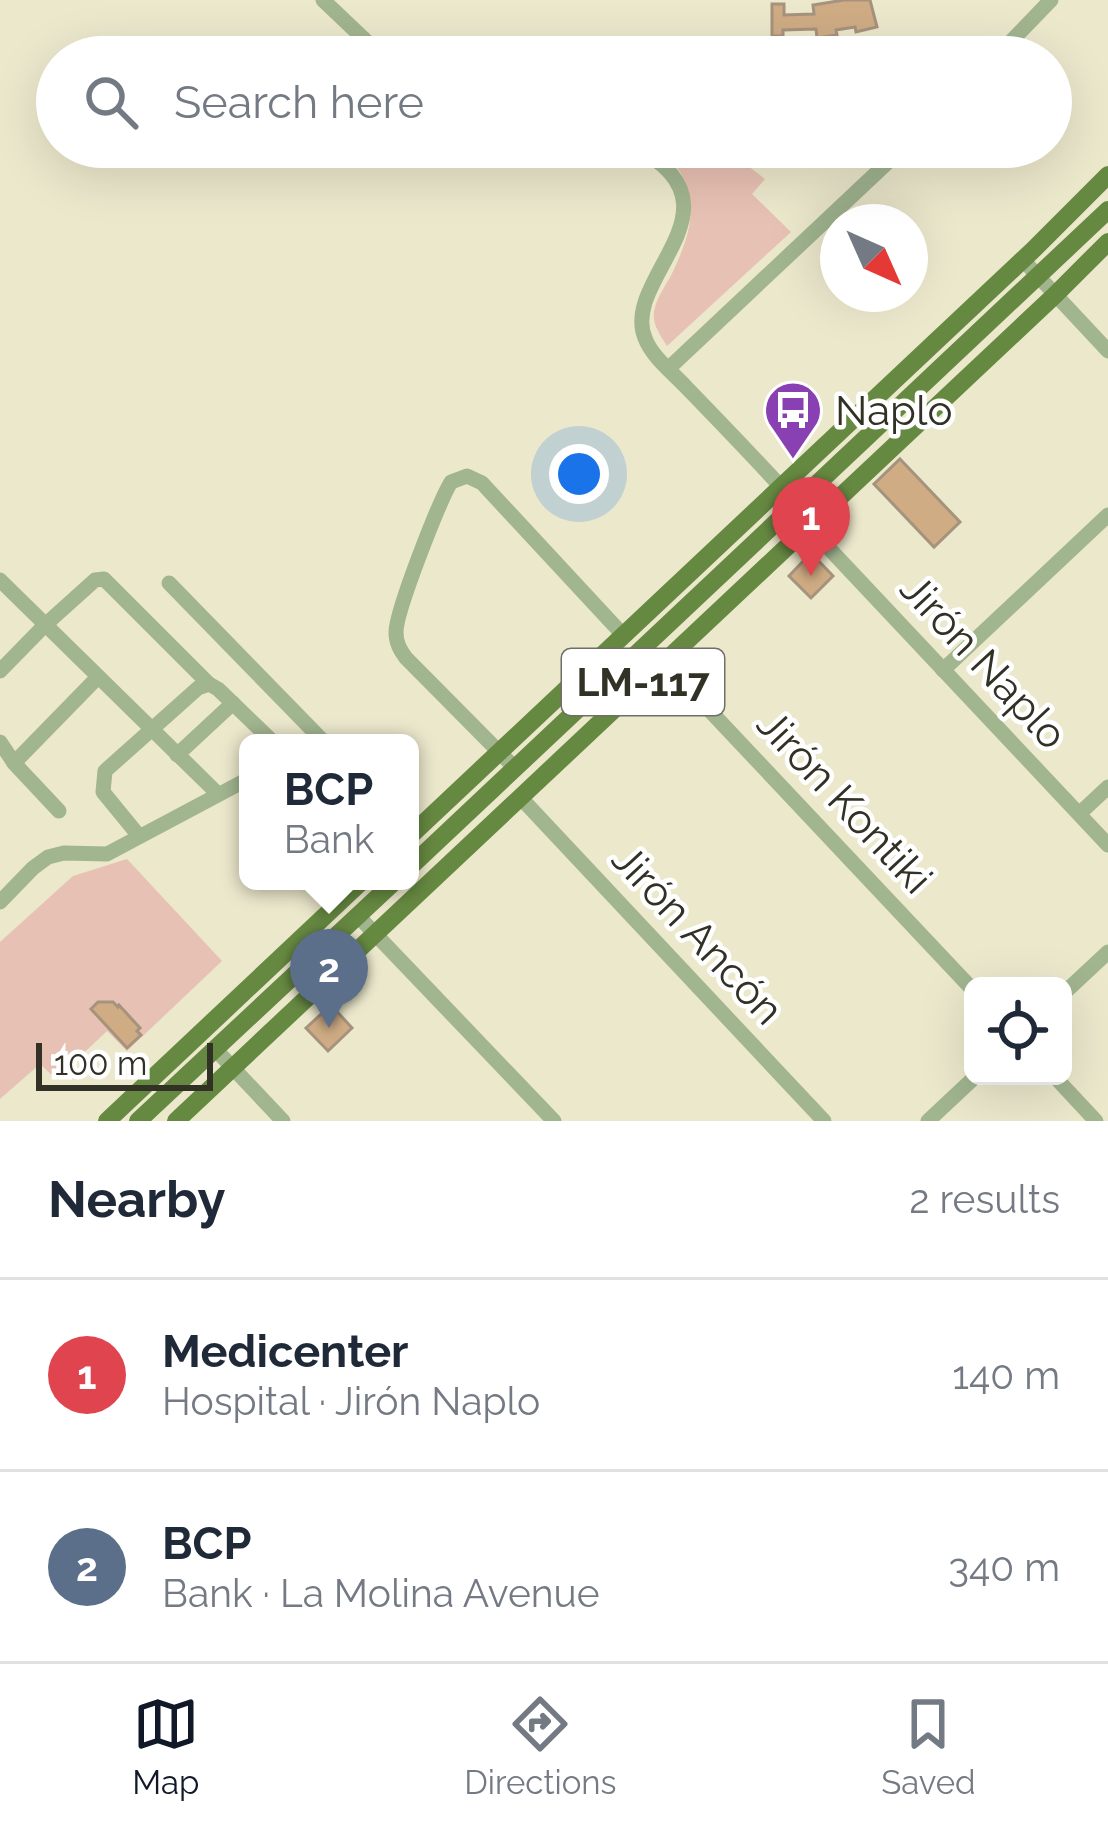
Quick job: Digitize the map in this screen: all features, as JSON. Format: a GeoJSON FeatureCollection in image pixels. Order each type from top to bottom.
{"type":"FeatureCollection","features":[{"type":"Feature","properties":{"kind":"main road","name":"LM-117"},"geometry":{"type":"LineString","coordinates":[[419,828],[500,753],[618,629],[781,487],[1108,176]]}},
{"type":"Feature","properties":{"kind":"main road","name":"LM-117"},"geometry":{"type":"LineString","coordinates":[[419,859],[1108,210]]}},
{"type":"Feature","properties":{"kind":"main road","name":"LM-117"},"geometry":{"type":"LineString","coordinates":[[176,1121],[1108,242]]}},
{"type":"Feature","properties":{"kind":"main road"},"geometry":{"type":"LineString","coordinates":[[107,1121],[352,890]]}},
{"type":"Feature","properties":{"kind":"main road"},"geometry":{"type":"LineString","coordinates":[[139,1121],[385,890]]}},
{"type":"Feature","properties":{"kind":"main road"},"geometry":{"type":"LineString","coordinates":[[284,954],[289,981]]}},
{"type":"Feature","properties":{"kind":"street"},"geometry":{"type":"LineString","coordinates":[[323,0],[361,36]]}},
{"type":"Feature","properties":{"kind":"street"},"geometry":{"type":"LineString","coordinates":[[1016,36],[1051,0]]}},
{"type":"Feature","properties":{"kind":"street"},"geometry":{"type":"LineString","coordinates":[[666,168],[681,197],[682,214],[641,314],[645,338],[781,487]]}},
{"type":"Feature","properties":{"kind":"street"},"geometry":{"type":"LineString","coordinates":[[669,368],[882,168]]}},
{"type":"Feature","properties":{"kind":"street"},"geometry":{"type":"LineString","coordinates":[[1023,260],[1108,352]]}},
{"type":"Feature","properties":{"kind":"street"},"geometry":{"type":"LineString","coordinates":[[516,769],[406,658],[395,635],[445,492],[456,479],[467,476],[482,483],[618,629]]}},
{"type":"Feature","properties":{"kind":"street"},"geometry":{"type":"LineString","coordinates":[[943,670],[1108,515]]}},
{"type":"Feature","properties":{"kind":"street","name":"Jirón Naplo"},"geometry":{"type":"LineString","coordinates":[[808,526],[1108,845]]}},
{"type":"Feature","properties":{"kind":"street"},"geometry":{"type":"LineString","coordinates":[[0,671],[94,580],[104,579],[265,734]]}},
{"type":"Feature","properties":{"kind":"street"},"geometry":{"type":"LineString","coordinates":[[0,580],[218,794]]}},
{"type":"Feature","properties":{"kind":"street"},"geometry":{"type":"LineString","coordinates":[[169,584],[314,734]]}},
{"type":"Feature","properties":{"kind":"street","name":"Jirón Kontiki"},"geometry":{"type":"LineString","coordinates":[[664,662],[964,980]]}},
{"type":"Feature","properties":{"kind":"street"},"geometry":{"type":"LineString","coordinates":[[14,763],[98,677]]}},
{"type":"Feature","properties":{"kind":"street"},"geometry":{"type":"LineString","coordinates":[[140,836],[103,792],[105,771],[149,729],[208,684]]}},
{"type":"Feature","properties":{"kind":"street"},"geometry":{"type":"LineString","coordinates":[[177,755],[232,703]]}},
{"type":"Feature","properties":{"kind":"street"},"geometry":{"type":"LineString","coordinates":[[0,742],[59,811]]}},
{"type":"Feature","properties":{"kind":"street"},"geometry":{"type":"LineString","coordinates":[[0,902],[48,857],[107,854],[239,784]]}},
{"type":"Feature","properties":{"kind":"street"},"geometry":{"type":"LineString","coordinates":[[1079,814],[1108,787]]}},
{"type":"Feature","properties":{"kind":"street","name":"Jirón Ancón"},"geometry":{"type":"LineString","coordinates":[[520,797],[824,1121]]}},
{"type":"Feature","properties":{"kind":"street"},"geometry":{"type":"LineString","coordinates":[[358,916],[554,1121]]}},
{"type":"Feature","properties":{"kind":"street"},"geometry":{"type":"LineString","coordinates":[[1072,986],[1108,952]]}},
{"type":"Feature","properties":{"kind":"street"},"geometry":{"type":"LineString","coordinates":[[215,1049],[283,1121]]}},
{"type":"Feature","properties":{"kind":"street"},"geometry":{"type":"LineString","coordinates":[[928,1121],[966,1085]]}},
{"type":"Feature","properties":{"kind":"street"},"geometry":{"type":"LineString","coordinates":[[1062,1085],[1096,1121]]}},
{"type":"Feature","properties":{"kind":"shaded area"},"geometry":{"type":"Polygon","coordinates":[[[677,168],[751,168],[765,179],[752,194],[791,232],[667,346],[655,325],[654,311],[688,233],[690,202],[677,168]]]}},
{"type":"Feature","properties":{"kind":"shaded area"},"geometry":{"type":"Polygon","coordinates":[[[127,859],[222,961],[127,1051],[107,1031],[56,1079],[40,1064],[0,1099],[0,942],[73,876],[127,859]]]}},
{"type":"Feature","properties":{"kind":"building"},"geometry":{"type":"Polygon","coordinates":[[[870,0],[877,27],[836,30],[837,35],[830,36],[817,36],[816,29],[783,30],[783,36],[772,36],[772,4],[784,4],[784,15],[814,14],[813,5],[870,0]]]}},
{"type":"Feature","properties":{"kind":"building"},"geometry":{"type":"Polygon","coordinates":[[[900,459],[960,522],[934,547],[874,484],[900,459]]]}},
{"type":"Feature","properties":{"kind":"building"},"geometry":{"type":"Polygon","coordinates":[[[811,553],[833,576],[811,598],[789,576],[811,553]]]}},
{"type":"Feature","properties":{"kind":"building"},"geometry":{"type":"Polygon","coordinates":[[[98,1002],[119,1005],[140,1028],[141,1035],[127,1048],[91,1009],[98,1002]]]}},
{"type":"Feature","properties":{"kind":"building"},"geometry":{"type":"Polygon","coordinates":[[[331,1005],[352,1028],[328,1051],[306,1028],[331,1005]]]}},
{"type":"Feature","properties":{"kind":"place","name":"Naplo"},"geometry":{"type":"Point","coordinates":[793,461]}},
{"type":"Feature","properties":{"kind":"place","name":"Medicenter"},"geometry":{"type":"Point","coordinates":[811,576]}},
{"type":"Feature","properties":{"kind":"place","name":"BCP"},"geometry":{"type":"Point","coordinates":[329,1028]}}]}
